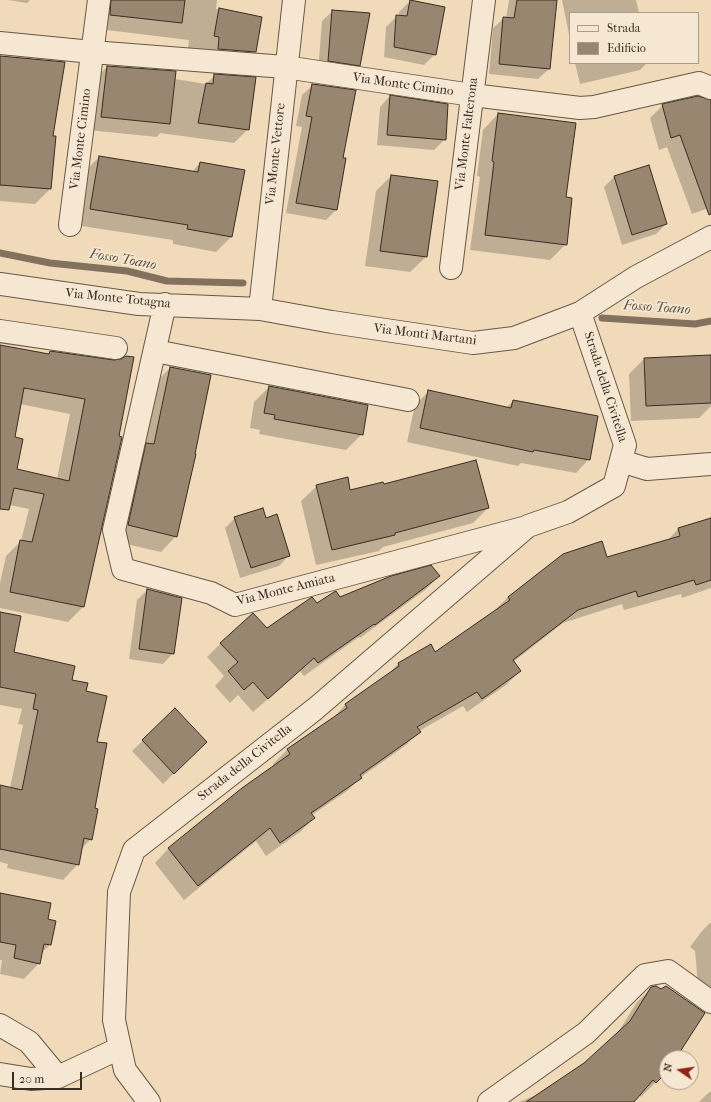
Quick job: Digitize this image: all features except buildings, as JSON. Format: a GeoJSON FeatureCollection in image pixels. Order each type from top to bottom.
{"type":"FeatureCollection","features":[{"type":"Feature","properties":{"kind":"street","name":"Via Monte Cimino"},"geometry":{"type":"LineString","coordinates":[[70,226],[98,0]]}},
{"type":"Feature","properties":{"kind":"street","name":"Via Monte Vettore"},"geometry":{"type":"LineString","coordinates":[[260,309],[285,67],[294,0]]}},
{"type":"Feature","properties":{"kind":"street","name":"Via Monte Falterona"},"geometry":{"type":"LineString","coordinates":[[450,268],[484,0]]}},
{"type":"Feature","properties":{"kind":"street","name":"Via Monte Cimino"},"geometry":{"type":"LineString","coordinates":[[0,43],[92,52],[285,67],[472,95],[580,108],[594,107],[699,83],[711,88]]}},
{"type":"Feature","properties":{"kind":"street","name":"Via Monti Martani"},"geometry":{"type":"LineString","coordinates":[[260,309],[332,322],[473,343],[514,338],[580,313],[636,277],[711,237]]}},
{"type":"Feature","properties":{"kind":"street","name":"Via Monte Totagna"},"geometry":{"type":"LineString","coordinates":[[0,284],[139,304],[260,309]]}},
{"type":"Feature","properties":{"kind":"street","name":"Via Monte Amiata"},"geometry":{"type":"LineString","coordinates":[[165,304],[114,530],[123,569],[210,593],[236,605],[528,526]]}},
{"type":"Feature","properties":{"kind":"street","name":"Strada della Civitella"},"geometry":{"type":"LineString","coordinates":[[149,1102],[124,1070],[114,1020],[119,892],[134,850],[314,710],[528,526],[568,512],[614,486],[625,445],[580,313]]}},
{"type":"Feature","properties":{"kind":"street"},"geometry":{"type":"LineString","coordinates":[[0,331],[116,348]]}},
{"type":"Feature","properties":{"kind":"street"},"geometry":{"type":"LineString","coordinates":[[155,352],[408,400]]}},
{"type":"Feature","properties":{"kind":"street","name":"Strada della Civitella"},"geometry":{"type":"LineString","coordinates":[[621,461],[647,469],[711,464]]}},
{"type":"Feature","properties":{"kind":"street"},"geometry":{"type":"LineString","coordinates":[[489,1102],[586,1033],[645,975],[668,971],[711,1002]]}},
{"type":"Feature","properties":{"kind":"street"},"geometry":{"type":"LineString","coordinates":[[0,1025],[29,1042],[58,1078]]}},
{"type":"Feature","properties":{"kind":"street"},"geometry":{"type":"LineString","coordinates":[[0,1074],[30,1079],[58,1078],[120,1048]]}},
{"type":"Feature","properties":{"kind":"waterway","name":"Fosso Toano"},"geometry":{"type":"LineString","coordinates":[[0,253],[50,263],[127,271],[167,281],[243,283]]}},
{"type":"Feature","properties":{"kind":"waterway","name":"Fosso Toano"},"geometry":{"type":"LineString","coordinates":[[602,318],[695,324],[711,321]]}}]}
